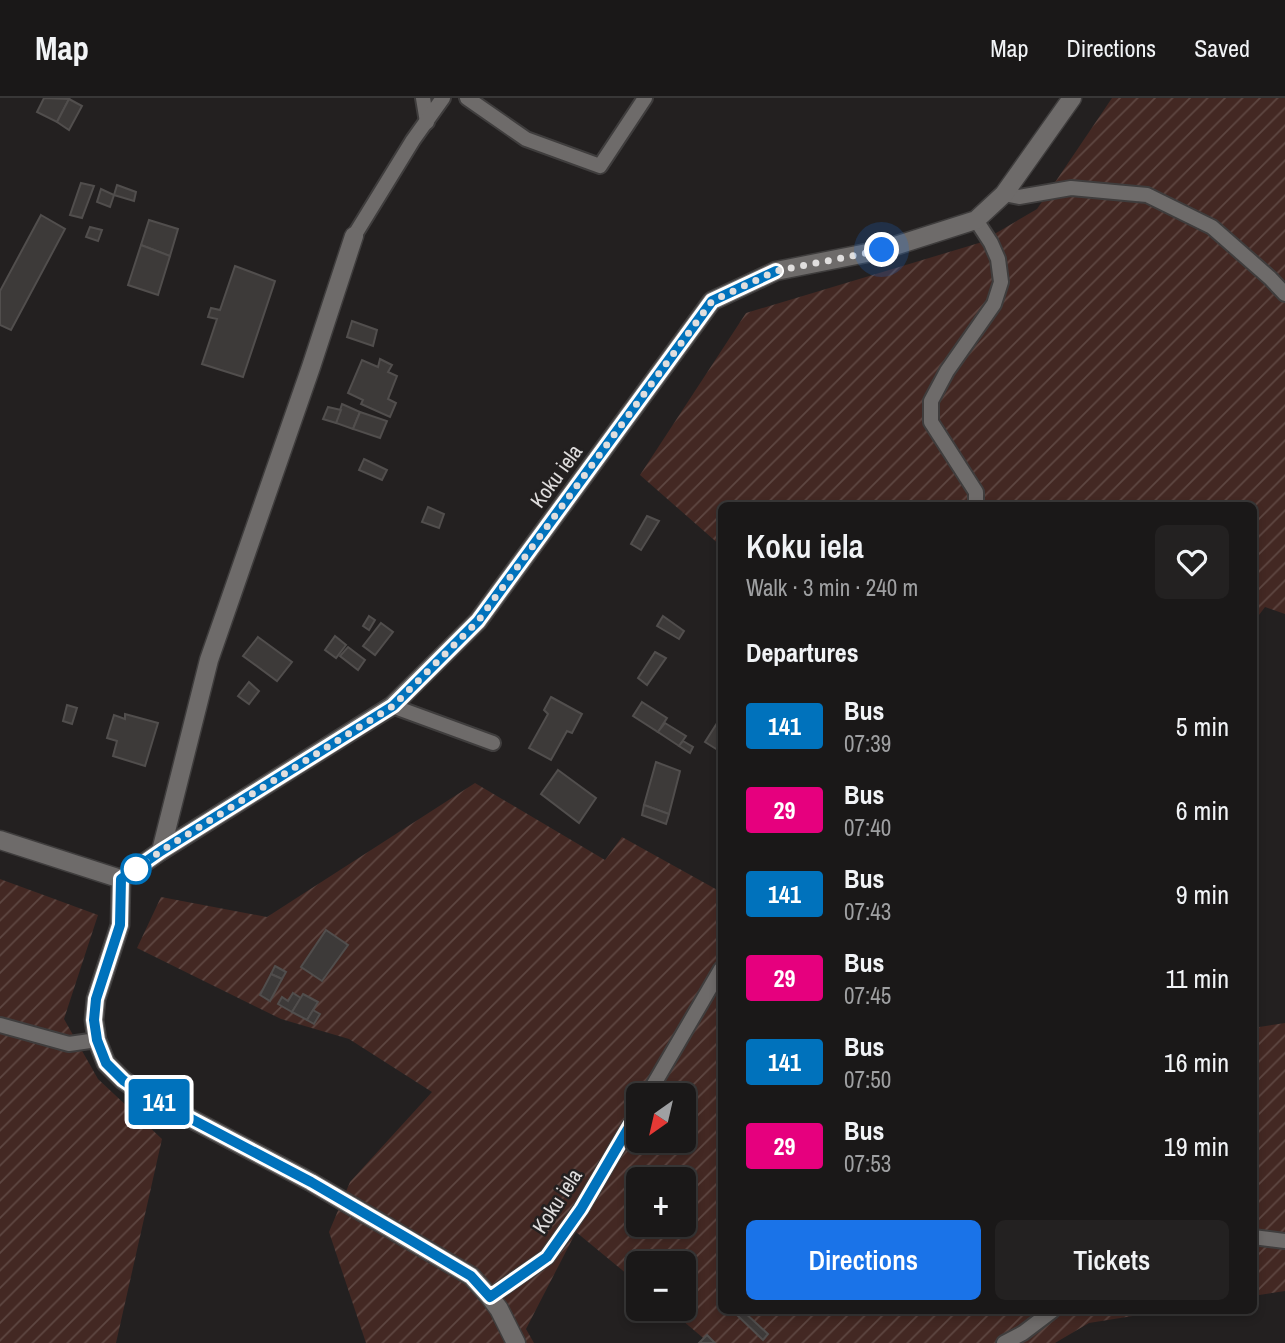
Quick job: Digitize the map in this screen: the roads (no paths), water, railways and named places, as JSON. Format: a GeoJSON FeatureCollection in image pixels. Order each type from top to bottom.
{"type":"FeatureCollection","features":[{"type":"Feature","properties":{"kind":"street"},"geometry":{"type":"LineString","coordinates":[[976,220],[1004,194],[1072,98]]}},
{"type":"Feature","properties":{"kind":"street","name":"Koku iela"},"geometry":{"type":"LineString","coordinates":[[121,879],[161,851],[393,706],[478,621],[712,301],[776,271],[882,250],[976,220]]}},
{"type":"Feature","properties":{"kind":"street"},"geometry":{"type":"LineString","coordinates":[[161,851],[209,660],[354,236]]}},
{"type":"Feature","properties":{"kind":"street"},"geometry":{"type":"LineString","coordinates":[[0,840],[121,879],[120,925],[96,999],[94,1020],[97,1040],[106,1063],[123,1080],[142,1093],[311,1182],[471,1276],[499,1309],[516,1343]]}},
{"type":"Feature","properties":{"kind":"lane"},"geometry":{"type":"LineString","coordinates":[[424,98],[427,122]]}},
{"type":"Feature","properties":{"kind":"lane"},"geometry":{"type":"LineString","coordinates":[[354,236],[413,140],[443,98]]}},
{"type":"Feature","properties":{"kind":"lane"},"geometry":{"type":"LineString","coordinates":[[467,98],[526,139],[600,166],[645,98]]}},
{"type":"Feature","properties":{"kind":"lane"},"geometry":{"type":"LineString","coordinates":[[1004,194],[1019,197],[1071,188],[1147,195],[1212,227],[1285,294]]}},
{"type":"Feature","properties":{"kind":"lane"},"geometry":{"type":"LineString","coordinates":[[976,220],[999,259],[1001,282],[994,304],[947,372],[931,401],[931,422],[976,492],[976,502]]}},
{"type":"Feature","properties":{"kind":"lane"},"geometry":{"type":"LineString","coordinates":[[393,706],[493,743]]}},
{"type":"Feature","properties":{"kind":"lane"},"geometry":{"type":"LineString","coordinates":[[655,1083],[718,974]]}},
{"type":"Feature","properties":{"kind":"lane"},"geometry":{"type":"LineString","coordinates":[[0,1025],[69,1044],[97,1040]]}},
{"type":"Feature","properties":{"kind":"lane","name":"Koku iela"},"geometry":{"type":"LineString","coordinates":[[490,1297],[547,1257],[581,1209],[626,1132]]}},
{"type":"Feature","properties":{"kind":"lane"},"geometry":{"type":"LineString","coordinates":[[1257,1238],[1285,1241]]}},
{"type":"Feature","properties":{"kind":"lane"},"geometry":{"type":"LineString","coordinates":[[1004,1343],[1048,1314]]}}]}
